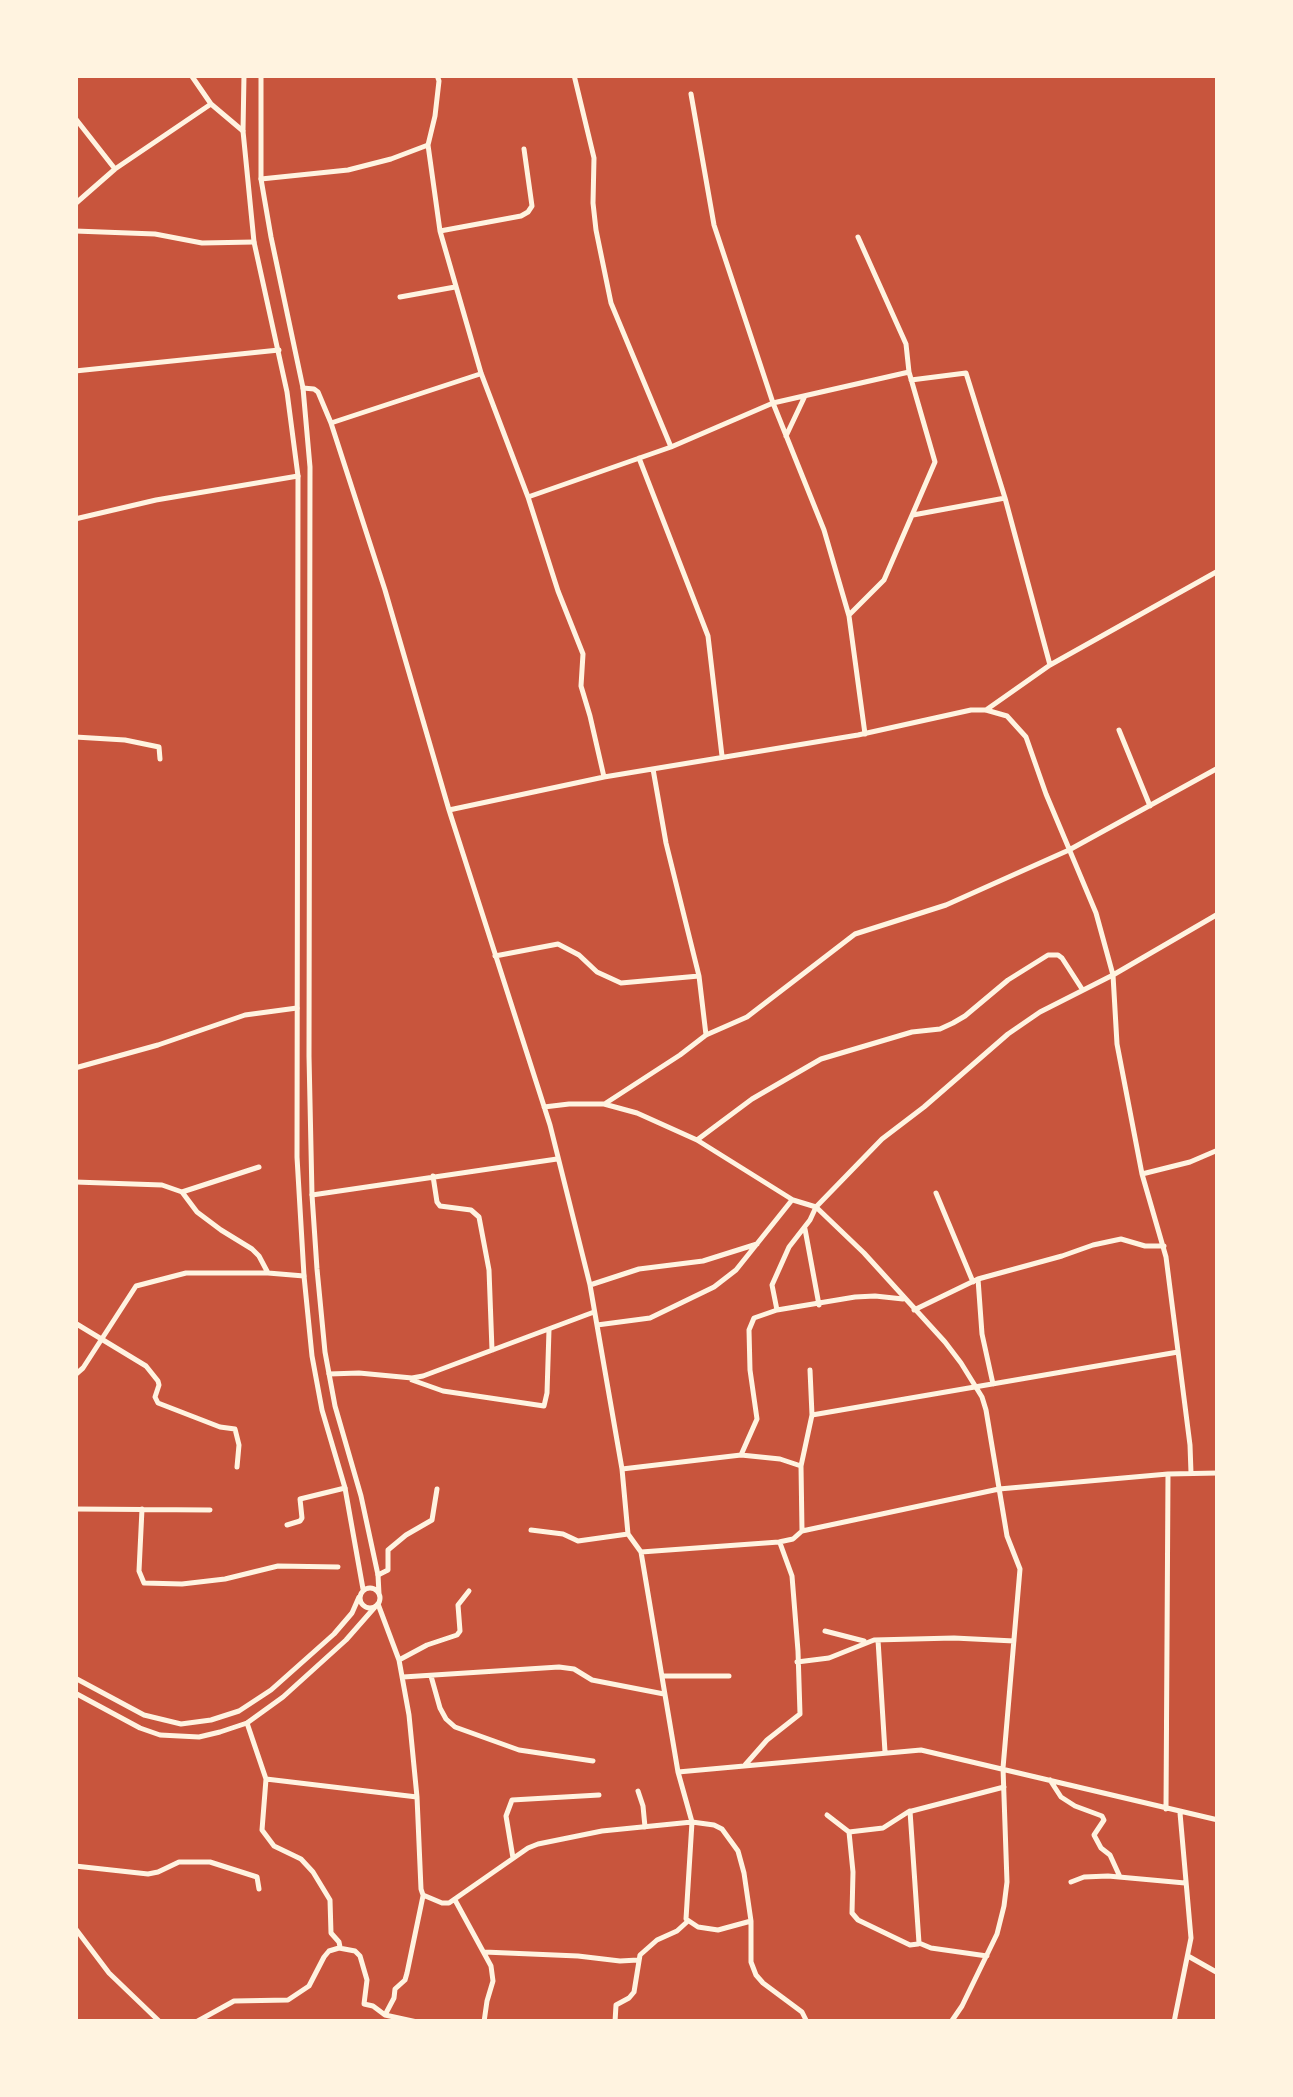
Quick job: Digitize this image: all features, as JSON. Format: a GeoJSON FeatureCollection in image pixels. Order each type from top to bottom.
{"type":"FeatureCollection","features":[{"type":"Feature","properties":{"kind":"street"},"geometry":{"type":"LineString","coordinates":[[191,75],[211,104],[244,131]]}},
{"type":"Feature","properties":{"kind":"street"},"geometry":{"type":"LineString","coordinates":[[75,1678],[144,1715],[181,1724],[211,1720],[239,1711],[271,1690],[334,1634],[352,1613],[364,1589],[345,1488],[322,1410],[304,1276],[297,1156],[298,476],[287,392],[254,242],[244,131],[244,75]]}},
{"type":"Feature","properties":{"kind":"street"},"geometry":{"type":"LineString","coordinates":[[75,1693],[160,1735],[198,1737],[246,1723],[283,1698],[346,1640],[376,1606],[379,1594],[361,1496],[329,1374],[316,1268],[309,1056],[310,468],[303,388],[261,179],[260,75]]}},
{"type":"Feature","properties":{"kind":"street"},"geometry":{"type":"LineString","coordinates":[[437,75],[435,116],[428,144],[440,231],[481,374],[583,654],[581,686],[604,777]]}},
{"type":"Feature","properties":{"kind":"street"},"geometry":{"type":"LineString","coordinates":[[574,75],[594,158],[596,230],[611,303],[671,447]]}},
{"type":"Feature","properties":{"kind":"street"},"geometry":{"type":"LineString","coordinates":[[691,94],[714,224],[773,404],[824,530],[849,616],[865,734]]}},
{"type":"Feature","properties":{"kind":"street"},"geometry":{"type":"LineString","coordinates":[[75,204],[115,169],[211,104]]}},
{"type":"Feature","properties":{"kind":"street"},"geometry":{"type":"LineString","coordinates":[[75,118],[115,169]]}},
{"type":"Feature","properties":{"kind":"street"},"geometry":{"type":"LineString","coordinates":[[261,179],[348,170],[428,144]]}},
{"type":"Feature","properties":{"kind":"street"},"geometry":{"type":"LineString","coordinates":[[440,231],[528,212],[532,206],[524,149]]}},
{"type":"Feature","properties":{"kind":"street"},"geometry":{"type":"LineString","coordinates":[[75,231],[154,234],[202,243],[254,242]]}},
{"type":"Feature","properties":{"kind":"street"},"geometry":{"type":"LineString","coordinates":[[849,616],[884,580],[935,462],[910,376],[906,344],[858,237]]}},
{"type":"Feature","properties":{"kind":"street"},"geometry":{"type":"LineString","coordinates":[[400,297],[456,287]]}},
{"type":"Feature","properties":{"kind":"street"},"geometry":{"type":"LineString","coordinates":[[75,371],[279,350]]}},
{"type":"Feature","properties":{"kind":"street"},"geometry":{"type":"LineString","coordinates":[[528,498],[671,447],[773,404],[910,376],[966,372],[1050,665]]}},
{"type":"Feature","properties":{"kind":"street"},"geometry":{"type":"LineString","coordinates":[[331,424],[481,374]]}},
{"type":"Feature","properties":{"kind":"street"},"geometry":{"type":"LineString","coordinates":[[303,388],[318,392],[331,424],[385,590],[448,810],[544,1107],[590,1285],[622,1470],[628,1534],[641,1552],[678,1772],[692,1822],[686,1916],[698,1927],[718,1930],[751,1921]]}},
{"type":"Feature","properties":{"kind":"street"},"geometry":{"type":"LineString","coordinates":[[786,436],[805,396]]}},
{"type":"Feature","properties":{"kind":"street"},"geometry":{"type":"LineString","coordinates":[[639,458],[708,636],[722,756]]}},
{"type":"Feature","properties":{"kind":"street"},"geometry":{"type":"LineString","coordinates":[[75,519],[156,500],[298,476]]}},
{"type":"Feature","properties":{"kind":"street"},"geometry":{"type":"LineString","coordinates":[[913,515],[1005,498]]}},
{"type":"Feature","properties":{"kind":"street"},"geometry":{"type":"LineString","coordinates":[[986,710],[1050,665],[1218,571]]}},
{"type":"Feature","properties":{"kind":"street"},"geometry":{"type":"LineString","coordinates":[[448,810],[604,777],[865,734],[958,713],[986,710],[1006,716],[1026,736],[1096,913],[1113,975],[1116,1044],[1142,1174],[1164,1246],[1191,1473]]}},
{"type":"Feature","properties":{"kind":"street"},"geometry":{"type":"LineString","coordinates":[[1119,730],[1150,806]]}},
{"type":"Feature","properties":{"kind":"street"},"geometry":{"type":"LineString","coordinates":[[75,737],[159,746],[160,760]]}},
{"type":"Feature","properties":{"kind":"street"},"geometry":{"type":"LineString","coordinates":[[604,1104],[706,1036],[747,1017],[855,934],[946,905],[1069,850],[1218,768]]}},
{"type":"Feature","properties":{"kind":"street"},"geometry":{"type":"LineString","coordinates":[[653,770],[666,844],[699,976],[706,1036]]}},
{"type":"Feature","properties":{"kind":"street"},"geometry":{"type":"LineString","coordinates":[[776,1310],[772,1285],[789,1246],[816,1207],[882,1140],[1008,1034],[1040,1012],[1218,914]]}},
{"type":"Feature","properties":{"kind":"street"},"geometry":{"type":"LineString","coordinates":[[494,956],[558,944],[620,983],[699,976]]}},
{"type":"Feature","properties":{"kind":"street"},"geometry":{"type":"LineString","coordinates":[[697,1140],[752,1099],[822,1059],[953,1023],[1048,955],[1062,958],[1082,990]]}},
{"type":"Feature","properties":{"kind":"street"},"geometry":{"type":"LineString","coordinates":[[75,1068],[245,1016],[297,1008]]}},
{"type":"Feature","properties":{"kind":"street"},"geometry":{"type":"LineString","coordinates":[[544,1107],[604,1104],[637,1113],[697,1140],[792,1200],[816,1207],[864,1252],[945,1342],[976,1386],[986,1410],[1006,1536],[1020,1568],[1003,1768],[1004,1906],[987,1956],[951,2022]]}},
{"type":"Feature","properties":{"kind":"street"},"geometry":{"type":"LineString","coordinates":[[1142,1174],[1190,1162],[1218,1150]]}},
{"type":"Feature","properties":{"kind":"street"},"geometry":{"type":"LineString","coordinates":[[312,1195],[558,1159]]}},
{"type":"Feature","properties":{"kind":"street"},"geometry":{"type":"LineString","coordinates":[[182,1192],[260,1168]]}},
{"type":"Feature","properties":{"kind":"street"},"geometry":{"type":"LineString","coordinates":[[434,1176],[440,1206],[471,1210],[479,1217],[488,1270],[492,1350]]}},
{"type":"Feature","properties":{"kind":"street"},"geometry":{"type":"LineString","coordinates":[[75,1182],[162,1185],[182,1192],[197,1212],[252,1249],[268,1273]]}},
{"type":"Feature","properties":{"kind":"street"},"geometry":{"type":"LineString","coordinates":[[936,1193],[976,1280],[992,1384]]}},
{"type":"Feature","properties":{"kind":"street"},"geometry":{"type":"LineString","coordinates":[[597,1325],[650,1318],[714,1287],[736,1270],[792,1200]]}},
{"type":"Feature","properties":{"kind":"street"},"geometry":{"type":"LineString","coordinates":[[804,1227],[819,1304]]}},
{"type":"Feature","properties":{"kind":"street"},"geometry":{"type":"LineString","coordinates":[[914,1310],[976,1280],[1107,1242],[1126,1240],[1164,1246]]}},
{"type":"Feature","properties":{"kind":"street"},"geometry":{"type":"LineString","coordinates":[[590,1285],[639,1269],[703,1261],[760,1242]]}},
{"type":"Feature","properties":{"kind":"street"},"geometry":{"type":"LineString","coordinates":[[75,1375],[136,1286],[180,1273],[304,1276]]}},
{"type":"Feature","properties":{"kind":"street"},"geometry":{"type":"LineString","coordinates":[[742,1455],[757,1420],[750,1370],[749,1330],[754,1318],[776,1310],[868,1296],[906,1300]]}},
{"type":"Feature","properties":{"kind":"street"},"geometry":{"type":"LineString","coordinates":[[329,1374],[360,1372],[412,1378],[594,1312]]}},
{"type":"Feature","properties":{"kind":"street"},"geometry":{"type":"LineString","coordinates":[[75,1323],[149,1370],[159,1385],[155,1397],[158,1404],[235,1429],[239,1445],[237,1467]]}},
{"type":"Feature","properties":{"kind":"street"},"geometry":{"type":"LineString","coordinates":[[412,1378],[443,1390],[544,1406],[549,1330]]}},
{"type":"Feature","properties":{"kind":"street"},"geometry":{"type":"LineString","coordinates":[[812,1414],[1178,1352]]}},
{"type":"Feature","properties":{"kind":"street"},"geometry":{"type":"LineString","coordinates":[[802,1531],[801,1466],[812,1414],[810,1370]]}},
{"type":"Feature","properties":{"kind":"street"},"geometry":{"type":"LineString","coordinates":[[622,1470],[742,1455],[780,1459],[801,1466]]}},
{"type":"Feature","properties":{"kind":"street"},"geometry":{"type":"LineString","coordinates":[[641,1552],[780,1542],[802,1531],[999,1489],[1218,1473]]}},
{"type":"Feature","properties":{"kind":"street"},"geometry":{"type":"LineString","coordinates":[[1166,1809],[1168,1474]]}},
{"type":"Feature","properties":{"kind":"street"},"geometry":{"type":"LineString","coordinates":[[287,1525],[302,1518],[300,1499],[345,1488]]}},
{"type":"Feature","properties":{"kind":"street"},"geometry":{"type":"LineString","coordinates":[[378,1575],[388,1570],[388,1550],[432,1520],[437,1490]]}},
{"type":"Feature","properties":{"kind":"street"},"geometry":{"type":"LineString","coordinates":[[142,1508],[139,1571],[144,1583],[225,1579],[278,1566],[338,1566]]}},
{"type":"Feature","properties":{"kind":"street"},"geometry":{"type":"LineString","coordinates":[[75,1509],[210,1510]]}},
{"type":"Feature","properties":{"kind":"street"},"geometry":{"type":"LineString","coordinates":[[531,1530],[578,1540],[628,1534]]}},
{"type":"Feature","properties":{"kind":"street"},"geometry":{"type":"LineString","coordinates":[[743,1767],[767,1740],[800,1714],[792,1576],[780,1542]]}},
{"type":"Feature","properties":{"kind":"street"},"geometry":{"type":"LineString","coordinates":[[364,1589],[372,1588],[379,1594]]}},
{"type":"Feature","properties":{"kind":"street"},"geometry":{"type":"LineString","coordinates":[[399,1660],[458,1634],[458,1605],[469,1590]]}},
{"type":"Feature","properties":{"kind":"street"},"geometry":{"type":"LineString","coordinates":[[359,1596],[364,1606],[376,1606]]}},
{"type":"Feature","properties":{"kind":"street"},"geometry":{"type":"LineString","coordinates":[[376,1606],[403,1677],[417,1796],[423,1895],[405,1980],[395,1989],[385,2014]]}},
{"type":"Feature","properties":{"kind":"street"},"geometry":{"type":"LineString","coordinates":[[826,1631],[867,1642]]}},
{"type":"Feature","properties":{"kind":"street"},"geometry":{"type":"LineString","coordinates":[[797,1662],[830,1658],[878,1640],[1014,1642]]}},
{"type":"Feature","properties":{"kind":"street"},"geometry":{"type":"LineString","coordinates":[[878,1640],[885,1752]]}},
{"type":"Feature","properties":{"kind":"street"},"geometry":{"type":"LineString","coordinates":[[403,1677],[574,1668],[592,1680],[664,1694]]}},
{"type":"Feature","properties":{"kind":"street"},"geometry":{"type":"LineString","coordinates":[[431,1676],[440,1708],[456,1727],[519,1750],[593,1761]]}},
{"type":"Feature","properties":{"kind":"street"},"geometry":{"type":"LineString","coordinates":[[663,1676],[729,1676]]}},
{"type":"Feature","properties":{"kind":"street"},"geometry":{"type":"LineString","coordinates":[[246,1723],[266,1778],[262,1830],[274,1846],[306,1862],[327,1893],[332,1908],[331,1933],[340,1948]]}},
{"type":"Feature","properties":{"kind":"street"},"geometry":{"type":"LineString","coordinates":[[678,1772],[933,1751],[1218,1820]]}},
{"type":"Feature","properties":{"kind":"street"},"geometry":{"type":"LineString","coordinates":[[266,1778],[417,1796]]}},
{"type":"Feature","properties":{"kind":"street"},"geometry":{"type":"LineString","coordinates":[[1050,1780],[1060,1797],[1102,1816],[1104,1820],[1094,1836],[1110,1855],[1120,1878]]}},
{"type":"Feature","properties":{"kind":"street"},"geometry":{"type":"LineString","coordinates":[[826,1814],[849,1832],[885,1828],[910,1811],[1004,1787]]}},
{"type":"Feature","properties":{"kind":"street"},"geometry":{"type":"LineString","coordinates":[[638,1792],[644,1827]]}},
{"type":"Feature","properties":{"kind":"street"},"geometry":{"type":"LineString","coordinates":[[513,1858],[506,1816],[512,1800],[599,1796]]}},
{"type":"Feature","properties":{"kind":"street"},"geometry":{"type":"LineString","coordinates":[[910,1811],[919,1943]]}},
{"type":"Feature","properties":{"kind":"street"},"geometry":{"type":"LineString","coordinates":[[1174,2022],[1191,1926],[1180,1812]]}},
{"type":"Feature","properties":{"kind":"street"},"geometry":{"type":"LineString","coordinates":[[423,1895],[442,1903],[455,1900],[528,1848],[555,1840],[591,1832],[692,1822],[714,1825],[738,1851],[751,1921],[751,1962],[756,1974],[762,1983],[802,2012],[807,2022]]}},
{"type":"Feature","properties":{"kind":"street"},"geometry":{"type":"LineString","coordinates":[[849,1832],[852,1913],[858,1920],[910,1945],[919,1943],[987,1956]]}},
{"type":"Feature","properties":{"kind":"street"},"geometry":{"type":"LineString","coordinates":[[75,1866],[148,1874],[179,1862],[210,1862],[257,1877],[259,1888]]}},
{"type":"Feature","properties":{"kind":"street"},"geometry":{"type":"LineString","coordinates":[[1071,1882],[1084,1877],[1185,1883]]}},
{"type":"Feature","properties":{"kind":"street"},"geometry":{"type":"LineString","coordinates":[[455,1900],[491,1966],[493,1981],[484,2022]]}},
{"type":"Feature","properties":{"kind":"street"},"geometry":{"type":"LineString","coordinates":[[616,2022],[616,2005],[634,1992],[640,1955],[688,1921]]}},
{"type":"Feature","properties":{"kind":"street"},"geometry":{"type":"LineString","coordinates":[[75,1928],[110,1974],[160,2022]]}},
{"type":"Feature","properties":{"kind":"street"},"geometry":{"type":"LineString","coordinates":[[196,2022],[234,2000],[288,2000],[309,1986],[324,1957],[340,1948],[355,1950],[360,1956],[367,1980],[364,2004],[418,2022]]}},
{"type":"Feature","properties":{"kind":"street"},"geometry":{"type":"LineString","coordinates":[[484,1952],[638,1960]]}},
{"type":"Feature","properties":{"kind":"street"},"geometry":{"type":"LineString","coordinates":[[1188,1956],[1218,1973]]}}]}
